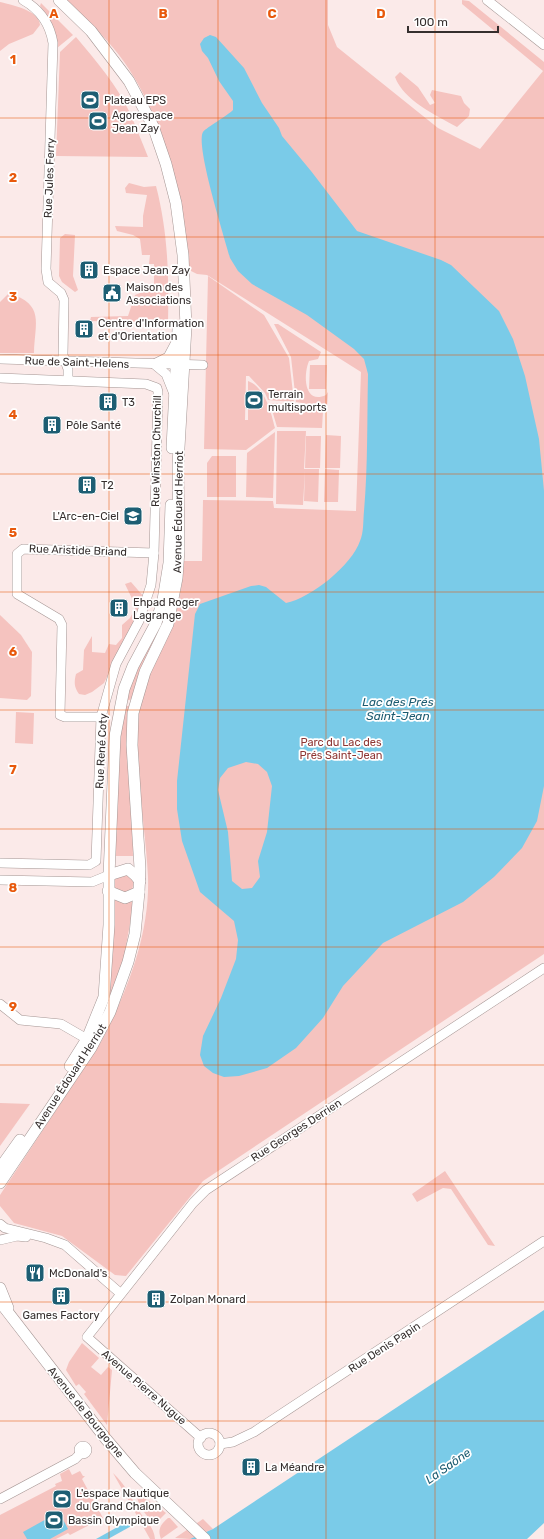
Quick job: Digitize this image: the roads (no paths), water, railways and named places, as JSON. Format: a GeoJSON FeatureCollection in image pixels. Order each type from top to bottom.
{"type":"FeatureCollection","features":[{"type":"Feature","properties":{"kind":"main road","name":"Avenue Édouard Herriot"},"geometry":{"type":"LineString","coordinates":[[0,1168],[48,1102],[87,1039],[104,997],[109,925],[108,891],[115,736],[124,689],[158,617],[163,600],[168,563],[174,395],[180,364],[176,244],[167,190],[154,149],[131,97],[114,71],[98,49],[51,0]]}},
{"type":"Feature","properties":{"kind":"main road","name":"Avenue Édouard Herriot"},"geometry":{"type":"LineString","coordinates":[[0,1184],[91,1048],[119,991],[135,934],[140,887],[133,777],[133,713],[145,672],[168,624],[177,578],[179,550],[178,465],[184,255],[176,203],[166,164],[152,126],[129,82],[95,36],[59,0]]}},
{"type":"Feature","properties":{"kind":"main road"},"geometry":{"type":"LineString","coordinates":[[108,891],[125,898],[140,887],[135,874],[128,869],[109,875]]}},
{"type":"Feature","properties":{"kind":"main road","name":"Avenue de Bourgogne"},"geometry":{"type":"LineString","coordinates":[[0,1288],[10,1314]]}},
{"type":"Feature","properties":{"kind":"main road","name":"Avenue de Bourgogne"},"geometry":{"type":"LineString","coordinates":[[0,1302],[106,1439],[135,1473],[204,1539]]}},
{"type":"Feature","properties":{"kind":"street","name":"Rue Jules Ferry"},"geometry":{"type":"LineString","coordinates":[[22,0],[42,16],[49,29],[53,43],[46,269],[48,282],[61,293],[64,300],[63,355],[68,369],[68,380]]}},
{"type":"Feature","properties":{"kind":"street"},"geometry":{"type":"LineString","coordinates":[[487,0],[544,46]]}},
{"type":"Feature","properties":{"kind":"street"},"geometry":{"type":"LineString","coordinates":[[154,364],[168,357],[178,338]]}},
{"type":"Feature","properties":{"kind":"street","name":"Rue de Saint-Helens"},"geometry":{"type":"LineString","coordinates":[[0,359],[203,365]]}},
{"type":"Feature","properties":{"kind":"street","name":"Avenue Édouard Herriot"},"geometry":{"type":"LineString","coordinates":[[154,364],[166,374],[174,395]]}},
{"type":"Feature","properties":{"kind":"street","name":"Rue Winston Churchill"},"geometry":{"type":"LineString","coordinates":[[0,378],[146,384],[156,388],[158,392],[154,557]]}},
{"type":"Feature","properties":{"kind":"street","name":"Rue Aristide Briand"},"geometry":{"type":"LineString","coordinates":[[101,717],[65,717],[60,715],[62,624],[59,619],[17,594],[17,554],[23,549],[154,557]]}},
{"type":"Feature","properties":{"kind":"street"},"geometry":{"type":"LineString","coordinates":[[154,557],[168,563]]}},
{"type":"Feature","properties":{"kind":"street","name":"Rue René Coty"},"geometry":{"type":"LineString","coordinates":[[0,863],[89,865],[96,861],[101,717],[116,664],[139,621],[151,585],[154,557]]}},
{"type":"Feature","properties":{"kind":"street"},"geometry":{"type":"LineString","coordinates":[[43,864],[43,881]]}},
{"type":"Feature","properties":{"kind":"street"},"geometry":{"type":"LineString","coordinates":[[0,880],[92,882],[109,875]]}},
{"type":"Feature","properties":{"kind":"street"},"geometry":{"type":"LineString","coordinates":[[92,882],[108,891]]}},
{"type":"Feature","properties":{"kind":"street","name":"Rue Georges Derrien"},"geometry":{"type":"LineString","coordinates":[[86,1337],[120,1293],[206,1190],[544,968]]}},
{"type":"Feature","properties":{"kind":"street"},"geometry":{"type":"LineString","coordinates":[[0,1004],[20,1020],[61,1024],[87,1039]]}},
{"type":"Feature","properties":{"kind":"street"},"geometry":{"type":"LineString","coordinates":[[0,1224],[5,1228],[46,1238],[65,1245],[120,1293]]}},
{"type":"Feature","properties":{"kind":"street"},"geometry":{"type":"LineString","coordinates":[[0,1240],[17,1236],[46,1238]]}},
{"type":"Feature","properties":{"kind":"street","name":"Rue Denis Papin"},"geometry":{"type":"LineString","coordinates":[[201,1438],[199,1442],[200,1448],[206,1454],[210,1455],[217,1452],[220,1444],[233,1442],[254,1432],[544,1241]]}},
{"type":"Feature","properties":{"kind":"street","name":"Avenue Pierre Nugue"},"geometry":{"type":"LineString","coordinates":[[86,1337],[201,1438]]}},
{"type":"Feature","properties":{"kind":"street"},"geometry":{"type":"LineString","coordinates":[[201,1438],[207,1434],[212,1434],[218,1438],[220,1444]]}},
{"type":"Feature","properties":{"kind":"street"},"geometry":{"type":"LineString","coordinates":[[0,1498],[75,1459],[81,1453]]}},
{"type":"Feature","properties":{"kind":"water","name":"Lac des Prés Saint-Jean"},"geometry":{"type":"Polygon","coordinates":[[[210,35],[216,37],[244,68],[262,103],[279,128],[282,136],[357,231],[441,260],[451,265],[499,311],[513,339],[525,376],[539,439],[544,491],[544,786],[537,821],[522,848],[494,877],[463,902],[383,943],[343,986],[323,1018],[296,1048],[267,1068],[239,1076],[224,1077],[213,1073],[204,1066],[200,1055],[203,1036],[221,998],[236,959],[238,940],[234,921],[200,892],[182,841],[177,809],[177,781],[195,614],[200,604],[251,586],[259,585],[266,587],[286,603],[296,600],[318,588],[340,570],[349,560],[356,550],[363,530],[367,460],[368,374],[364,359],[354,349],[307,315],[252,284],[238,271],[230,258],[207,173],[202,140],[203,132],[205,130],[233,110],[233,101],[219,81],[208,58],[202,51],[200,44],[204,38],[210,35]],[[246,762],[228,768],[220,778],[218,790],[228,832],[232,881],[242,889],[252,888],[260,877],[258,861],[267,832],[272,786],[267,772],[258,764],[246,762]]]}},
{"type":"Feature","properties":{"kind":"water","name":"La Saône"},"geometry":{"type":"Polygon","coordinates":[[[544,1310],[544,1523],[527,1539],[190,1539],[213,1529],[544,1310]]]}},
{"type":"Feature","properties":{"kind":"water","name":"Bassin Olympique"},"geometry":{"type":"Polygon","coordinates":[[[59,1512],[68,1529],[50,1539],[27,1539],[23,1532],[59,1512]]]}},
{"type":"Feature","properties":{"kind":"water"},"geometry":{"type":"Polygon","coordinates":[[[132,1519],[135,1524],[108,1539],[96,1539],[132,1519]]]}},
{"type":"Feature","properties":{"kind":"place","name":"Plateau EPS"},"geometry":{"type":"Point","coordinates":[90,100]}},
{"type":"Feature","properties":{"kind":"place","name":"Agorespace Jean Zay"},"geometry":{"type":"Point","coordinates":[98,121]}},
{"type":"Feature","properties":{"kind":"place","name":"Espace Jean Zay"},"geometry":{"type":"Point","coordinates":[89,270]}},
{"type":"Feature","properties":{"kind":"place","name":"Maison des Associations"},"geometry":{"type":"Point","coordinates":[112,293]}},
{"type":"Feature","properties":{"kind":"place","name":"Centre d'Information et d'Orientation"},"geometry":{"type":"Point","coordinates":[84,329]}},
{"type":"Feature","properties":{"kind":"place","name":"Terrain multisports"},"geometry":{"type":"Point","coordinates":[254,400]}},
{"type":"Feature","properties":{"kind":"place","name":"T3"},"geometry":{"type":"Point","coordinates":[108,402]}},
{"type":"Feature","properties":{"kind":"place","name":"Pôle Santé"},"geometry":{"type":"Point","coordinates":[52,425]}},
{"type":"Feature","properties":{"kind":"place","name":"T2"},"geometry":{"type":"Point","coordinates":[87,485]}},
{"type":"Feature","properties":{"kind":"place","name":"L'Arc-en-Ciel"},"geometry":{"type":"Point","coordinates":[133,516]}},
{"type":"Feature","properties":{"kind":"place","name":"Ehpad Roger Lagrange"},"geometry":{"type":"Point","coordinates":[119,608]}},
{"type":"Feature","properties":{"kind":"place","name":"McDonald's"},"geometry":{"type":"Point","coordinates":[35,1273]}},
{"type":"Feature","properties":{"kind":"place","name":"Games Factory"},"geometry":{"type":"Point","coordinates":[61,1296]}},
{"type":"Feature","properties":{"kind":"place","name":"Zolpan Monard"},"geometry":{"type":"Point","coordinates":[156,1299]}},
{"type":"Feature","properties":{"kind":"place","name":"La Méandre"},"geometry":{"type":"Point","coordinates":[251,1467]}},
{"type":"Feature","properties":{"kind":"place","name":"L'espace Nautique du Grand Chalon"},"geometry":{"type":"Point","coordinates":[62,1499]}},
{"type":"Feature","properties":{"kind":"place","name":"Bassin Olympique"},"geometry":{"type":"Point","coordinates":[54,1520]}},
{"type":"Feature","properties":{"kind":"park label","name":"Parc du Lac des Prés Saint-Jean"},"geometry":{"type":"Point","coordinates":[341,748]}}]}
